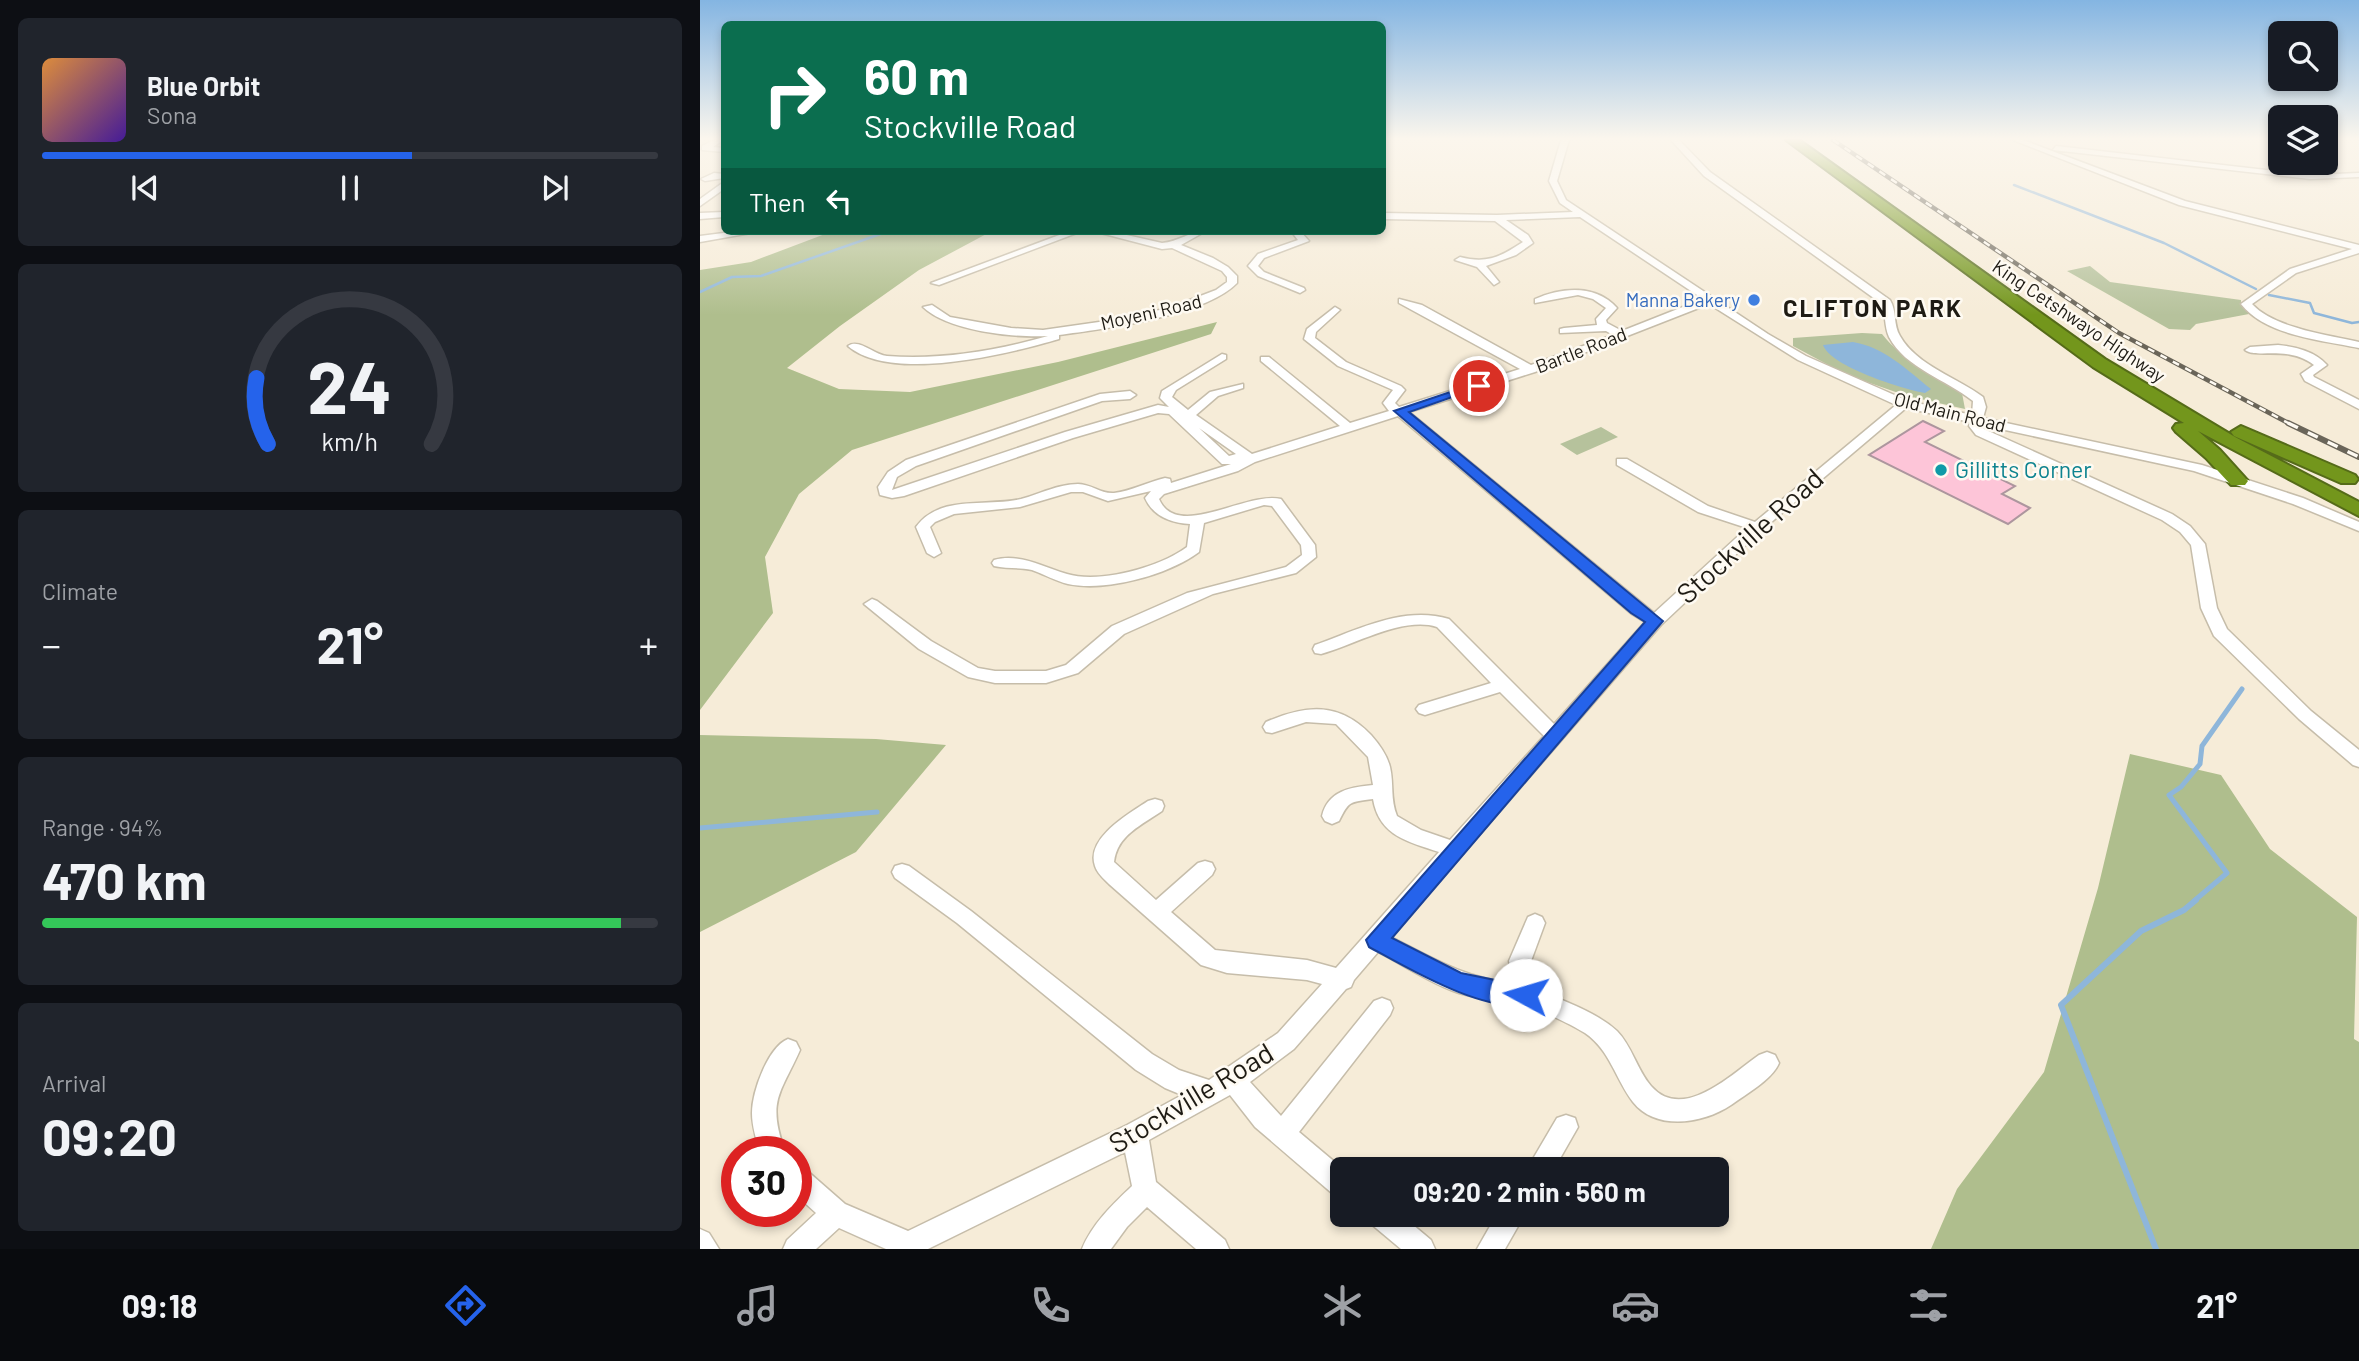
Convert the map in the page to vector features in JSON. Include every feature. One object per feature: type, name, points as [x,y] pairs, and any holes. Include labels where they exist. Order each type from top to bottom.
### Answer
[{"type":"highway","name":"King Cetshwayo Highway","points":[[1872,198],[2099,363],[2199,424],[2236,453],[2279,477],[2359,510]]},
{"type":"highway","name":"King Cetshwayo Highway","points":[[1888,198],[2088,341],[2234,429],[2355,485]]},
{"type":"highway","points":[[2099,363],[2193,435],[2238,481]]},
{"type":"highway","points":[[2197,468],[2215,465],[2218,460]]},
{"type":"street","name":"Old Main Road","points":[[1562,198],[1581,214],[1786,349],[1904,404],[2197,468],[2298,501],[2359,527]]},
{"type":"street","points":[[1740,198],[1886,302],[1892,331],[1903,348],[1979,400],[1976,428],[1984,435],[2167,517],[2185,529],[2201,551],[2208,608],[2220,632],[2305,715],[2359,760]]},
{"type":"street","points":[[2170,198],[2359,249]]},
{"type":"street","points":[[1386,216],[1497,218],[1581,214]]},
{"type":"street","points":[[700,216],[721,215]]},
{"type":"street","points":[[1460,260],[1480,265],[1513,253],[1528,243],[1525,237],[1497,218]]},
{"type":"street","points":[[700,239],[729,235]]},
{"type":"street","points":[[936,283],[1067,235]]},
{"type":"street","name":"Moyeni Road","points":[[928,307],[947,320],[962,323],[1031,332],[1074,329],[1116,322],[1205,300],[1219,295],[1232,283],[1232,276],[1226,269],[1172,245],[1162,246],[1114,235]]},
{"type":"street","points":[[1172,245],[1193,235]]},
{"type":"street","points":[[1299,235],[1304,240],[1261,256],[1253,266],[1261,274],[1300,290]]},
{"type":"street","points":[[2359,249],[2293,271],[2246,304],[2252,313],[2273,321],[2359,345]]},
{"type":"street","points":[[1480,265],[1494,282]]},
{"type":"street","points":[[1539,301],[1574,292],[1602,300],[1612,308],[1601,319],[1605,328]]},
{"type":"street","name":"Bartle Road","points":[[1248,457],[1531,370],[1710,300]]},
{"type":"street","points":[[1403,301],[1531,370]]},
{"type":"street","points":[[1335,310],[1311,331],[1308,337],[1342,364],[1399,390],[1389,403],[1398,412],[1637,610],[1655,621]]},
{"type":"street","points":[[1564,331],[1605,328],[1622,335]]},
{"type":"street","name":"Moyeni Road","points":[[853,346],[882,359],[974,357],[1039,343],[1074,329]]},
{"type":"street","points":[[2250,350],[2281,348],[2316,360],[2321,365],[2309,371],[2309,379],[2359,405]]},
{"type":"street","points":[[1222,357],[1167,391],[1167,399],[1210,431],[1223,436],[1248,457]]},
{"type":"street","points":[[1265,359],[1348,427]]},
{"type":"street","points":[[1188,416],[1214,394],[1239,386]]},
{"type":"street","points":[[1130,395],[1100,398],[911,463],[889,478],[884,485],[885,492],[904,492],[1069,435],[1158,409],[1173,411],[1227,461]]},
{"type":"street","name":"Stockville Road","points":[[903,1247],[1136,1134],[1233,1080],[1286,1041],[1343,980],[1655,621],[1757,527],[1904,404]]},
{"type":"street","points":[[933,553],[923,527],[928,520],[948,512],[1021,503],[1077,488],[1089,489],[1103,497],[1115,497],[1227,461],[1248,457]]},
{"type":"street","points":[[872,604],[925,645],[974,673],[995,677],[1052,676],[1072,669],[1118,630],[1208,590],[1291,570],[1304,563],[1310,553],[1308,545],[1273,501],[1197,521],[1176,519],[1165,514],[1153,502],[1153,496],[1163,489],[1233,468],[1248,457]]},
{"type":"street","points":[[1622,462],[1703,509],[1757,527]]},
{"type":"street","points":[[999,563],[1034,566],[1072,580],[1126,575],[1160,566],[1188,554],[1194,549],[1197,521]]},
{"type":"street","points":[[1321,649],[1391,625],[1434,618],[1443,623],[1555,736]]},
{"type":"street","points":[[1425,709],[1503,685]]},
{"type":"street","points":[[1272,727],[1304,716],[1342,719],[1379,760],[1382,773],[1380,791],[1387,815],[1396,827],[1456,850]]},
{"type":"street","points":[[1332,816],[1332,807],[1338,801],[1353,795],[1380,791]]},
{"type":"street","points":[[1155,806],[1110,836],[1104,857],[1107,869],[1195,948],[1218,961],[1307,970],[1343,980]]},
{"type":"street","points":[[1156,914],[1205,869]]},
{"type":"street","points":[[902,872],[964,917],[1144,1062],[1173,1080],[1211,1093]]},
{"type":"street","points":[[1526,995],[1520,961],[1535,923]]},
{"type":"street","points":[[1376,940],[1456,982],[1488,991],[1526,995],[1583,1020],[1603,1033],[1617,1050],[1648,1101],[1661,1106],[1702,1108],[1767,1063]]},
{"type":"street","points":[[1282,1134],[1382,1008]]},
{"type":"street","points":[[768,1136],[764,1099],[772,1074],[788,1050]]},
{"type":"street","points":[[1233,1080],[1282,1134],[1330,1175]]},
{"type":"street","points":[[1547,1157],[1566,1127]]},
{"type":"street","points":[[1136,1134],[1140,1172],[1146,1190],[1216,1249]]},
{"type":"street","points":[[1095,1249],[1118,1218],[1146,1190]]},
{"type":"street","points":[[812,1192],[836,1213],[903,1247]]},
{"type":"street","points":[[796,1249],[836,1213]]},
{"type":"street","points":[[1395,1227],[1422,1249]]},
{"type":"street","points":[[1490,1249],[1504,1227]]},
{"type":"street","points":[[700,1242],[706,1249]]},
{"type":"green space","points":[[822,235],[985,235],[919,270],[840,326],[787,368],[839,389],[910,392],[1058,362],[1217,322],[1211,334],[852,450],[799,494],[765,557],[773,613],[700,710],[700,270],[751,262]]},
{"type":"green space","points":[[2090,266],[2110,282],[2241,300],[2249,314],[2196,324],[2190,330],[2169,329],[2067,271]]},
{"type":"green space","points":[[1882,334],[1919,368],[1962,393],[1965,409],[1907,396],[1847,375],[1793,346],[1793,338]]},
{"type":"green space","points":[[1601,427],[1618,437],[1577,455],[1560,444]]},
{"type":"green space","points":[[700,735],[876,739],[946,745],[856,852],[700,932]]},
{"type":"green space","points":[[2130,754],[2221,775],[2270,849],[2357,917],[2354,1039],[2359,1042],[2359,1249],[1931,1249],[1957,1189],[2044,1072],[2098,888]]},
{"type":"water","points":[[1853,342],[1885,354],[1931,389],[1925,393],[1869,376],[1839,361],[1823,345]]},
{"type":"building","name":"Gillitts Corner","points":[[1923,421],[1944,431],[1925,442],[2015,486],[2002,494],[2030,508],[2008,524],[1869,455]]},
{"type":"waterway","points":[[2048,198],[2164,243],[2256,289]]},
{"type":"waterway","points":[[700,292],[732,277],[761,276],[878,235]]},
{"type":"waterway","points":[[2269,295],[2310,303],[2314,313],[2352,323],[2359,322]]},
{"type":"waterway","points":[[2194,901],[2227,873],[2169,795],[2181,787],[2200,764],[2202,746],[2242,689]]},
{"type":"waterway","points":[[700,828],[877,812]]},
{"type":"waterway","points":[[2156,1249],[2061,1005],[2141,931],[2184,910],[2196,900]]},
{"type":"railway","points":[[1919,198],[2119,333],[2290,424]]},
{"type":"railway","points":[[2290,424],[2359,457]]},
{"type":"place","name":"Manna Bakery","points":[[1754,300]]},
{"type":"place","name":"Gillitts Corner","points":[[1941,470]]},
{"type":"district","name":"CLIFTON PARK","points":[[1873,309]]},
{"type":"route","points":[[1479,386],[1400,411],[1637,610],[1655,621],[1376,940],[1456,982],[1488,991],[1526,995]]}]
